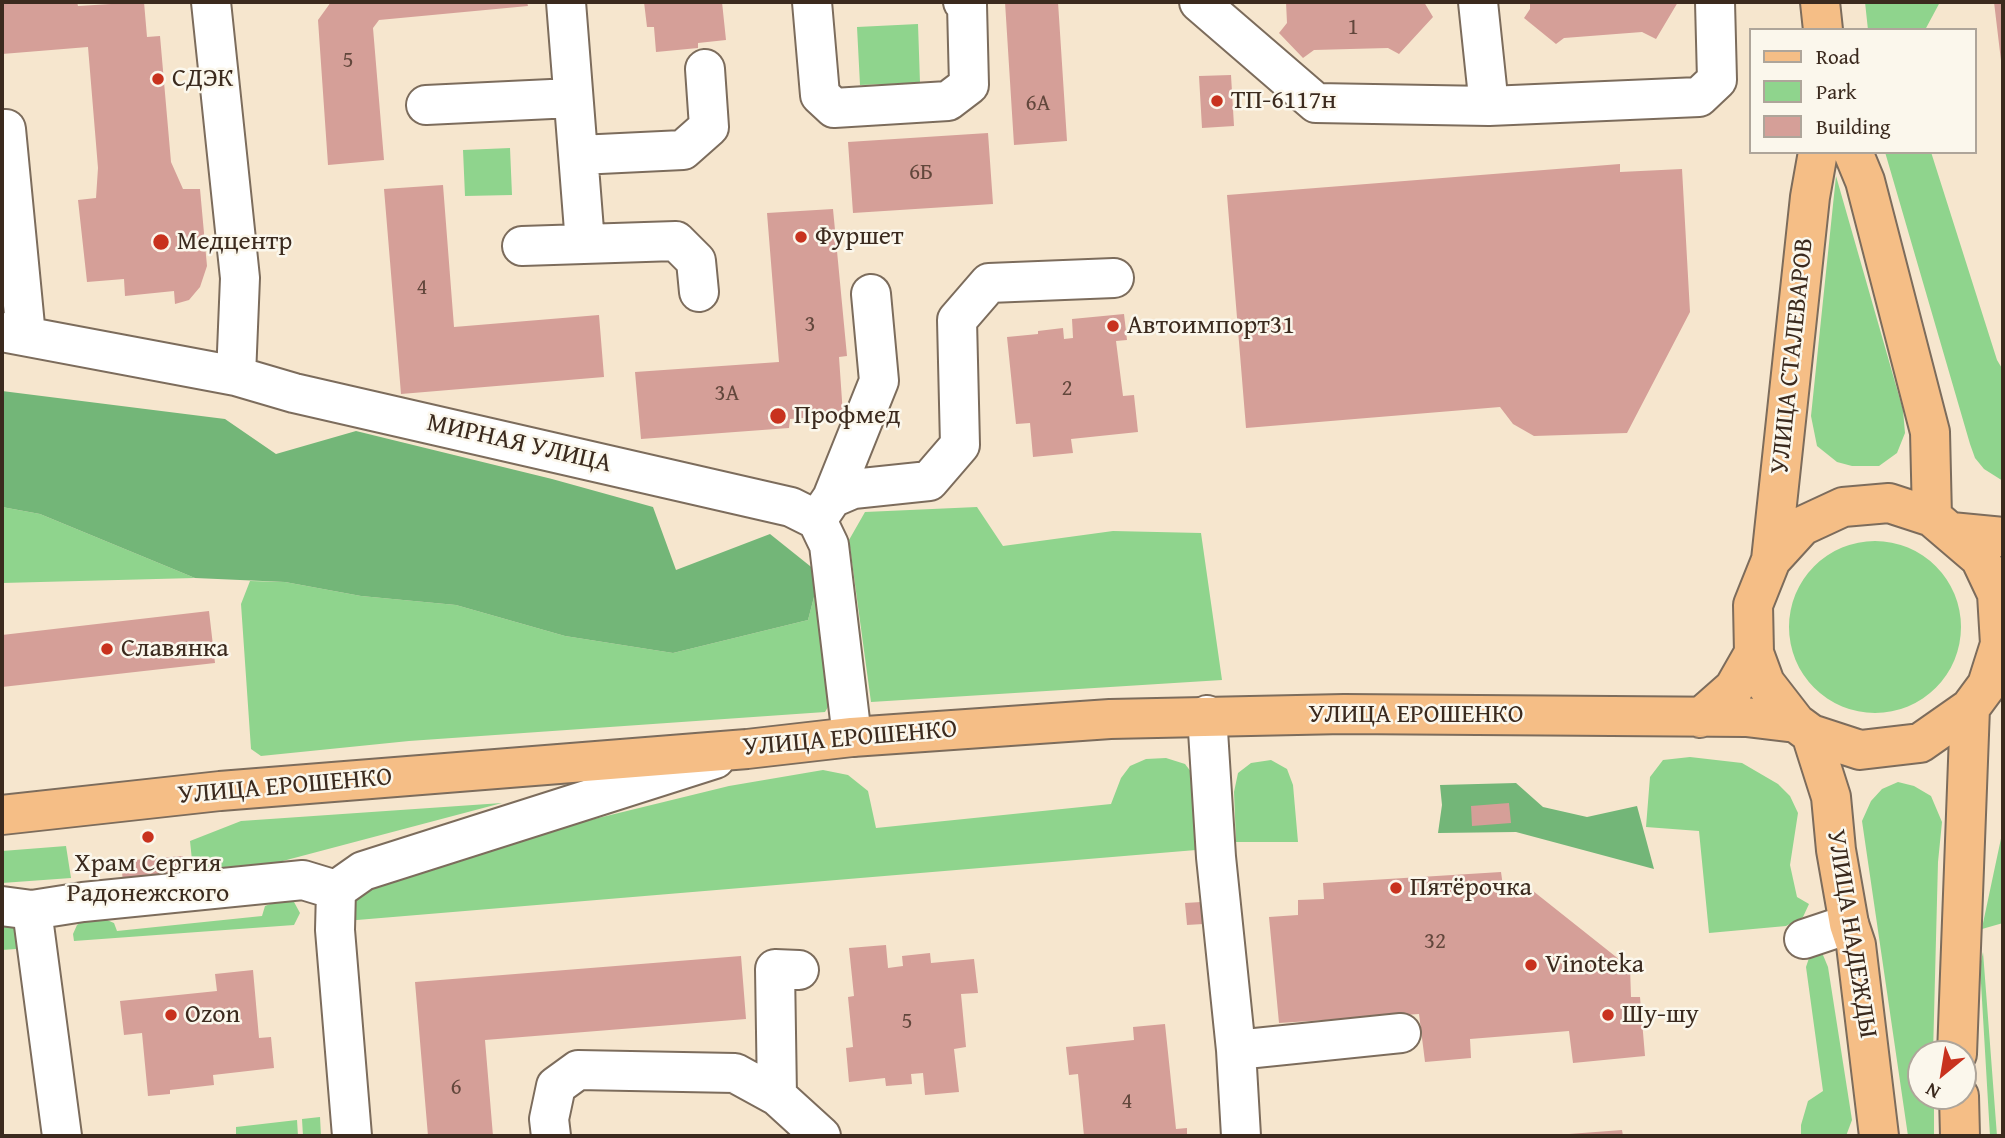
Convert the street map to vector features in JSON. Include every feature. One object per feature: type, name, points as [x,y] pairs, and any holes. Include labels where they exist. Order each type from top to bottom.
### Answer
[{"type":"main road","points":[[1820,2],[1823,28]]},
{"type":"main road","name":"УЛИЦА СТАЛЕВАРОВ","points":[[1804,728],[1765,683],[1754,653],[1753,605],[1771,560],[1810,197],[1818,154]]},
{"type":"main road","points":[[1854,154],[1865,181],[1930,432],[1942,524],[2003,537]]},
{"type":"main road","name":"УЛИЦА СТАЛЕВАРОВ","points":[[1771,560],[1802,526],[1843,507],[1889,503],[1942,524],[1980,558],[1997,594],[2000,644],[1987,693]]},
{"type":"main road","points":[[1700,718],[1734,688],[1754,653]]},
{"type":"main road","points":[[1804,728],[1860,750],[1920,743],[1987,693]]},
{"type":"main road","points":[[1958,1040],[1987,693]]},
{"type":"main road","name":"УЛИЦА ЕРОШЕНКО","points":[[2,815],[233,790],[747,749],[852,737],[1110,719],[1344,714],[1746,717],[1804,728]]},
{"type":"main road","name":"УЛИЦА НАДЕЖДЫ","points":[[1804,728],[1831,797],[1836,850],[1849,924],[1856,945],[1880,1136]]},
{"type":"main road","points":[[1959,1110],[1960,1136]]},
{"type":"street","points":[[211,2],[240,278],[236,376]]},
{"type":"street","points":[[566,2],[584,243]]},
{"type":"street","points":[[812,2],[820,95],[834,107],[948,101],[969,85],[967,5],[963,2]]},
{"type":"street","points":[[1199,2],[1316,103],[1489,106],[1699,97],[1717,80],[1715,2]]},
{"type":"street","points":[[1478,2],[1489,106]]},
{"type":"street","points":[[579,155],[683,150],[709,127],[705,69]]},
{"type":"street","points":[[426,105],[572,98]]},
{"type":"street","points":[[6,129],[14,334]]},
{"type":"street","points":[[522,246],[676,241],[696,261],[699,292]]},
{"type":"street","points":[[825,509],[853,489],[929,481],[960,444],[957,320],[989,282],[1114,278]]},
{"type":"street","points":[[852,737],[825,509],[879,381],[871,294]]},
{"type":"street","name":"МИРНАЯ УЛИЦА","points":[[14,334],[236,376],[294,393],[791,507],[825,509]]},
{"type":"street","points":[[1207,715],[1216,857],[1237,1050],[1241,1136]]},
{"type":"street","points":[[336,890],[363,870],[747,749]]},
{"type":"street","points":[[62,1136],[17,908],[303,880],[336,890]]},
{"type":"street","points":[[336,890],[335,930],[352,1136]]},
{"type":"street","points":[[1804,939],[1849,924]]},
{"type":"street","points":[[777,1096],[775,969],[799,970]]},
{"type":"street","points":[[1237,1050],[1401,1032]]},
{"type":"street","points":[[551,1136],[549,1119],[556,1086],[578,1070],[735,1073],[777,1096],[821,1136]]},
{"type":"green space","points":[[1865,2],[1940,2],[1926,28],[1868,28]]},
{"type":"green space","points":[[918,24],[920,83],[860,85],[857,27]]},
{"type":"green space","points":[[510,148],[512,195],[465,196],[463,150]]},
{"type":"green space","points":[[1886,154],[1932,154],[1997,360],[2003,370],[2003,481],[1984,469],[1975,458]]},
{"type":"green space","points":[[1836,176],[1903,410],[1905,433],[1897,453],[1879,466],[1852,466],[1837,462],[1817,446],[1811,416]]},
{"type":"green space","points":[[2,391],[225,419],[276,454],[356,431],[653,507],[676,570],[770,534],[820,574],[808,620],[673,653],[565,636],[456,605],[361,596],[285,582],[195,578],[40,514],[2,507]]},
{"type":"green space","points":[[2,507],[40,514],[195,578],[2,583]]},
{"type":"green space","points":[[977,507],[1003,546],[1113,531],[1201,533],[1222,680],[871,702],[849,540],[865,512]]},
{"type":"green space","points":[[1875,541],[1908,548],[1936,566],[1954,594],[1961,627],[1954,660],[1936,688],[1908,706],[1875,713],[1842,706],[1814,688],[1796,660],[1789,627],[1796,594],[1814,566],[1842,548]]},
{"type":"green space","points":[[820,574],[835,695],[825,712],[409,741],[261,756],[251,749],[241,604],[250,581],[285,582],[361,596],[456,605],[565,636],[673,653],[808,620]]},
{"type":"green space","points":[[1690,757],[1742,763],[1778,784],[1790,796],[1798,813],[1790,865],[1797,897],[1809,904],[1803,917],[1786,926],[1709,933],[1699,831],[1646,827],[1650,777],[1663,760]]},
{"type":"green space","points":[[1166,758],[1185,764],[1198,781],[1208,849],[345,921],[362,881],[729,786],[823,770],[848,775],[868,791],[876,828],[1111,804],[1121,778],[1130,766],[1146,759]]},
{"type":"green space","points":[[1271,760],[1287,769],[1293,785],[1298,842],[1236,842],[1234,792],[1238,773],[1251,763]]},
{"type":"green space","points":[[1898,782],[1914,786],[1931,796],[1942,822],[1938,862],[1933,1040],[1907,1040],[1907,1110],[1934,1110],[1934,1136],[1908,1136],[1862,821],[1871,801],[1882,789]]},
{"type":"green space","points":[[1516,783],[1543,807],[1587,817],[1637,806],[1654,869],[1516,832],[1438,833],[1442,805],[1440,785]]},
{"type":"green space","points":[[502,803],[279,862],[193,870],[190,841],[241,821]]},
{"type":"green space","points":[[2003,829],[2003,923],[1982,929],[1982,928]]},
{"type":"green space","points":[[66,846],[71,878],[2,883],[2,851]]},
{"type":"green space","points":[[286,898],[294,902],[300,913],[294,925],[74,941],[73,934],[77,925],[93,914],[114,923],[117,931],[262,916],[265,906]]},
{"type":"green space","points":[[2,920],[19,927],[29,948],[2,950]]},
{"type":"green space","points":[[1817,952],[1823,955],[1828,967],[1852,1120],[1846,1136],[1801,1136],[1801,1125],[1808,1101],[1823,1091],[1806,967],[1810,955]]},
{"type":"green space","points":[[1983,952],[1997,1136],[1990,1136],[1980,966]]},
{"type":"green space","points":[[320,1117],[321,1136],[303,1136],[302,1119]]},
{"type":"green space","points":[[297,1120],[298,1136],[236,1136],[236,1127]]},
{"type":"building","points":[[2,2],[77,2],[78,6],[144,2],[147,37],[160,36],[171,162],[183,189],[200,189],[207,266],[200,287],[189,300],[175,304],[174,291],[125,296],[124,279],[87,282],[78,200],[96,198],[98,168],[88,47],[2,54]]},
{"type":"building","points":[[331,2],[527,2],[528,6],[379,20],[373,28],[384,160],[328,165],[318,20]]},
{"type":"building","points":[[644,2],[722,2],[726,40],[698,43],[698,48],[656,52],[654,27],[647,27]]},
{"type":"building","points":[[1005,2],[1058,2],[1067,141],[1014,145]]},
{"type":"building","points":[[1286,2],[1424,2],[1433,17],[1399,54],[1388,48],[1314,50],[1303,58],[1279,33],[1287,23]]},
{"type":"building","points":[[1530,2],[1678,2],[1656,39],[1642,32],[1564,38],[1556,44],[1524,18],[1530,9]]},
{"type":"building","points":[[1994,2],[2003,2],[2003,69],[2002,69]]},
{"type":"building","name":"ТП-6117н","points":[[1231,75],[1234,126],[1202,128],[1199,76]]},
{"type":"building","points":[[988,133],[993,204],[853,213],[848,142]]},
{"type":"building","points":[[1620,164],[1620,172],[1682,169],[1690,312],[1627,433],[1534,436],[1513,424],[1500,407],[1246,428],[1227,195]]},
{"type":"building","points":[[443,185],[454,327],[599,315],[604,377],[401,394],[384,189]]},
{"type":"building","points":[[833,209],[847,356],[839,357],[843,415],[790,419],[789,428],[641,439],[635,372],[779,362],[767,213]]},
{"type":"building","points":[[1124,314],[1127,340],[1116,341],[1123,396],[1134,395],[1138,432],[1071,439],[1073,453],[1033,457],[1030,423],[1016,424],[1007,337],[1063,328],[1064,339],[1073,338],[1072,319]]},
{"type":"building","name":"Славянка","points":[[209,611],[215,663],[2,687],[2,635]]},
{"type":"building","points":[[1509,803],[1511,823],[1472,826],[1471,806]]},
{"type":"building","points":[[183,856],[185,878],[123,883],[121,861]]},
{"type":"building","points":[[1501,872],[1503,886],[1528,887],[1630,968],[1631,997],[1640,997],[1645,1056],[1573,1063],[1569,1031],[1470,1039],[1471,1058],[1425,1062],[1419,1014],[1279,1023],[1269,917],[1298,915],[1298,900],[1324,899],[1323,883]]},
{"type":"building","points":[[1201,902],[1203,924],[1187,925],[1185,903]]},
{"type":"building","points":[[886,945],[888,968],[903,966],[902,956],[930,953],[931,963],[974,959],[978,993],[961,994],[966,1047],[954,1049],[959,1092],[925,1095],[923,1073],[911,1074],[912,1084],[886,1086],[885,1078],[849,1082],[846,1048],[853,1047],[848,997],[854,996],[849,948]]},
{"type":"building","points":[[741,956],[746,1019],[485,1040],[493,1136],[428,1136],[415,982]]},
{"type":"building","points":[[253,970],[259,1038],[271,1037],[274,1068],[213,1075],[214,1085],[170,1090],[170,1094],[148,1096],[142,1033],[124,1035],[120,1001],[217,991],[215,974]]},
{"type":"building","points":[[1165,1024],[1176,1129],[1187,1128],[1187,1136],[1084,1136],[1078,1074],[1069,1075],[1066,1047],[1134,1040],[1133,1027]]},
{"type":"building","points":[[1622,1130],[1623,1136],[1569,1136],[1569,1134]]},
{"type":"place","name":"СДЭК","points":[[158,79]]},
{"type":"place","name":"ТП-6117н","points":[[1217,101]]},
{"type":"place","name":"Фуршет","points":[[801,237]]},
{"type":"place","name":"Медцентр","points":[[161,242]]},
{"type":"place","name":"Автоимпорт31","points":[[1113,326]]},
{"type":"place","name":"Профмед","points":[[778,416]]},
{"type":"place","name":"Славянка","points":[[107,649]]},
{"type":"place","name":"Храм Сергия Радонежского","points":[[148,837]]},
{"type":"place","name":"Пятёрочка","points":[[1396,888]]},
{"type":"place","name":"Vinoteka","points":[[1531,965]]},
{"type":"place","name":"Ozon","points":[[171,1015]]},
{"type":"place","name":"Шу-шу","points":[[1608,1015]]}]
